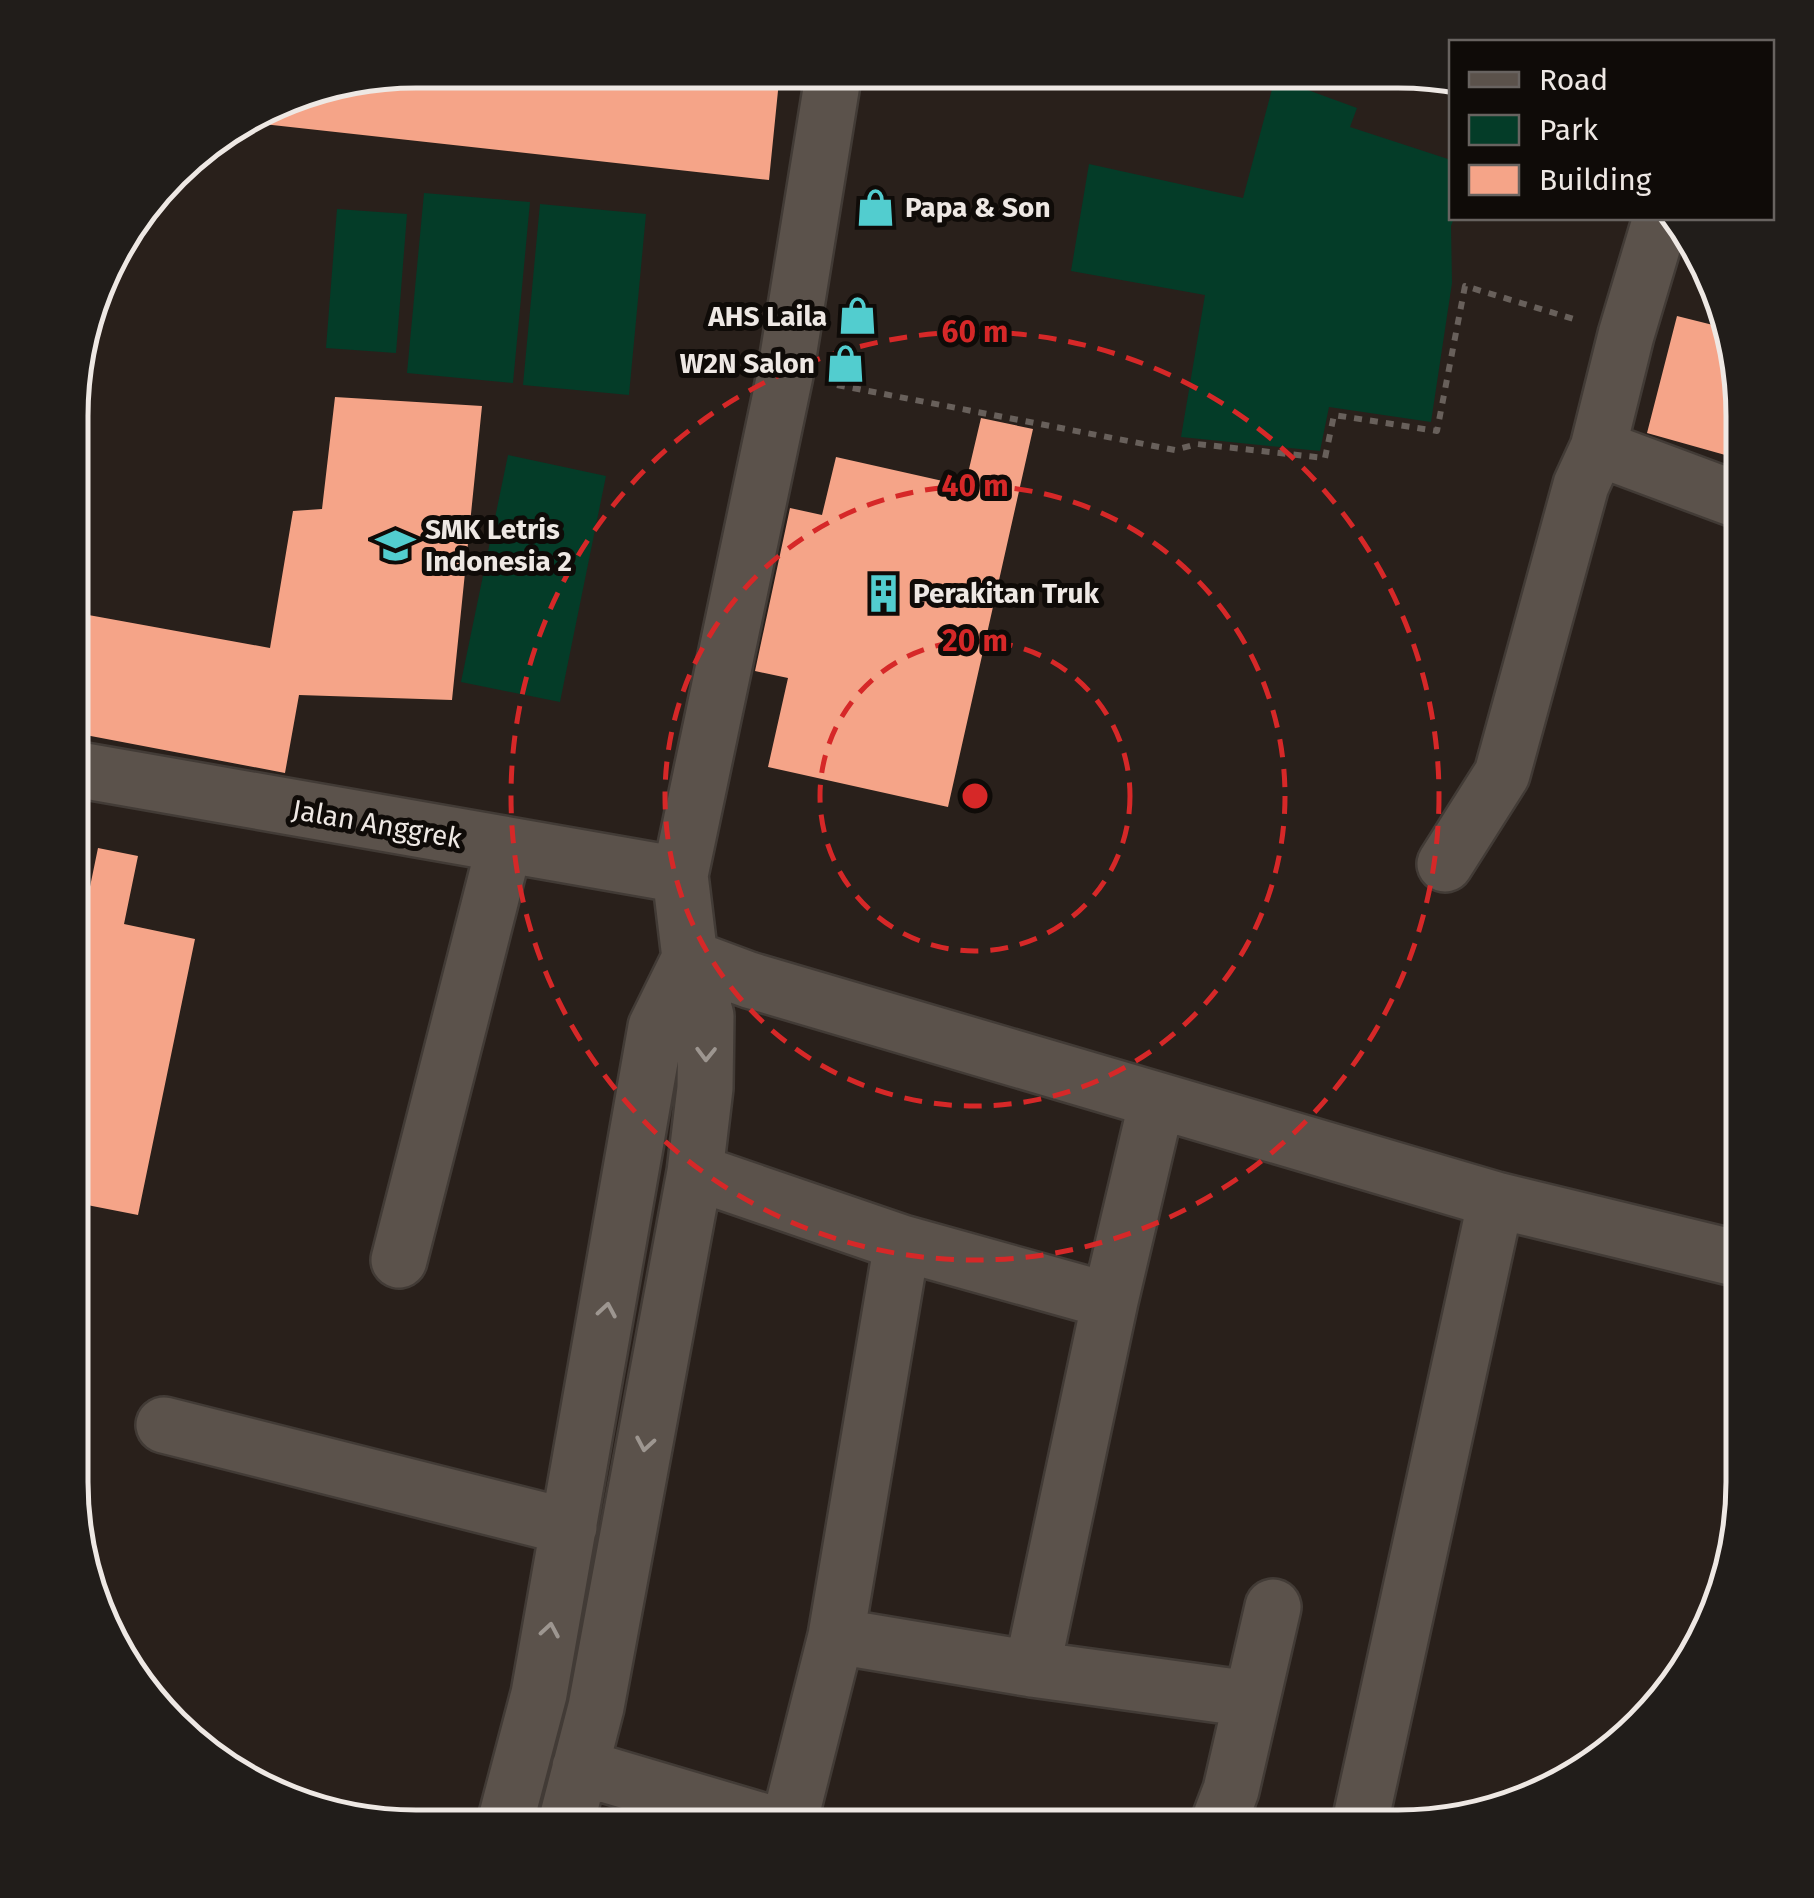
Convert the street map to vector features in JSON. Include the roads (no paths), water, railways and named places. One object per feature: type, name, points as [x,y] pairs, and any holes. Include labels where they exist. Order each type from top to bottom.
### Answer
[{"type":"street","points":[[569,1810],[596,1707],[695,1172],[705,1088],[706,1016],[690,958],[680,875],[785,376],[831,88]]},
{"type":"street","points":[[1445,864],[1502,774],[1660,220]]},
{"type":"street","points":[[1598,448],[1726,496]]},
{"type":"street","name":"Jalan Anggrek","points":[[88,772],[680,875]]},
{"type":"street","points":[[399,1260],[504,847]]},
{"type":"street","points":[[690,958],[749,980],[1496,1200],[1726,1256]]},
{"type":"street","points":[[508,1810],[539,1694],[656,1027],[690,958]]},
{"type":"street","points":[[1032,1669],[1157,1101]]},
{"type":"street","points":[[695,1172],[902,1243],[1110,1301]]},
{"type":"street","points":[[1362,1810],[1496,1200]]},
{"type":"street","points":[[790,1810],[836,1636],[902,1243]]},
{"type":"street","points":[[164,1425],[568,1526]]},
{"type":"street","points":[[1223,1810],[1231,1790],[1273,1607]]},
{"type":"street","points":[[836,1636],[1032,1669],[1250,1698]]},
{"type":"street","points":[[539,1694],[596,1707]]},
{"type":"street","points":[[580,1767],[727,1810]]},
{"type":"place","name":"Papa & Son","points":[[875,207]]},
{"type":"place","name":"AHS Laila","points":[[857,316]]},
{"type":"place","name":"W2N Salon","points":[[845,363]]},
{"type":"place","name":"SMK Letris Indonesia 2","points":[[395,545]]},
{"type":"place","name":"Perakitan Truk","points":[[883,593]]}]
